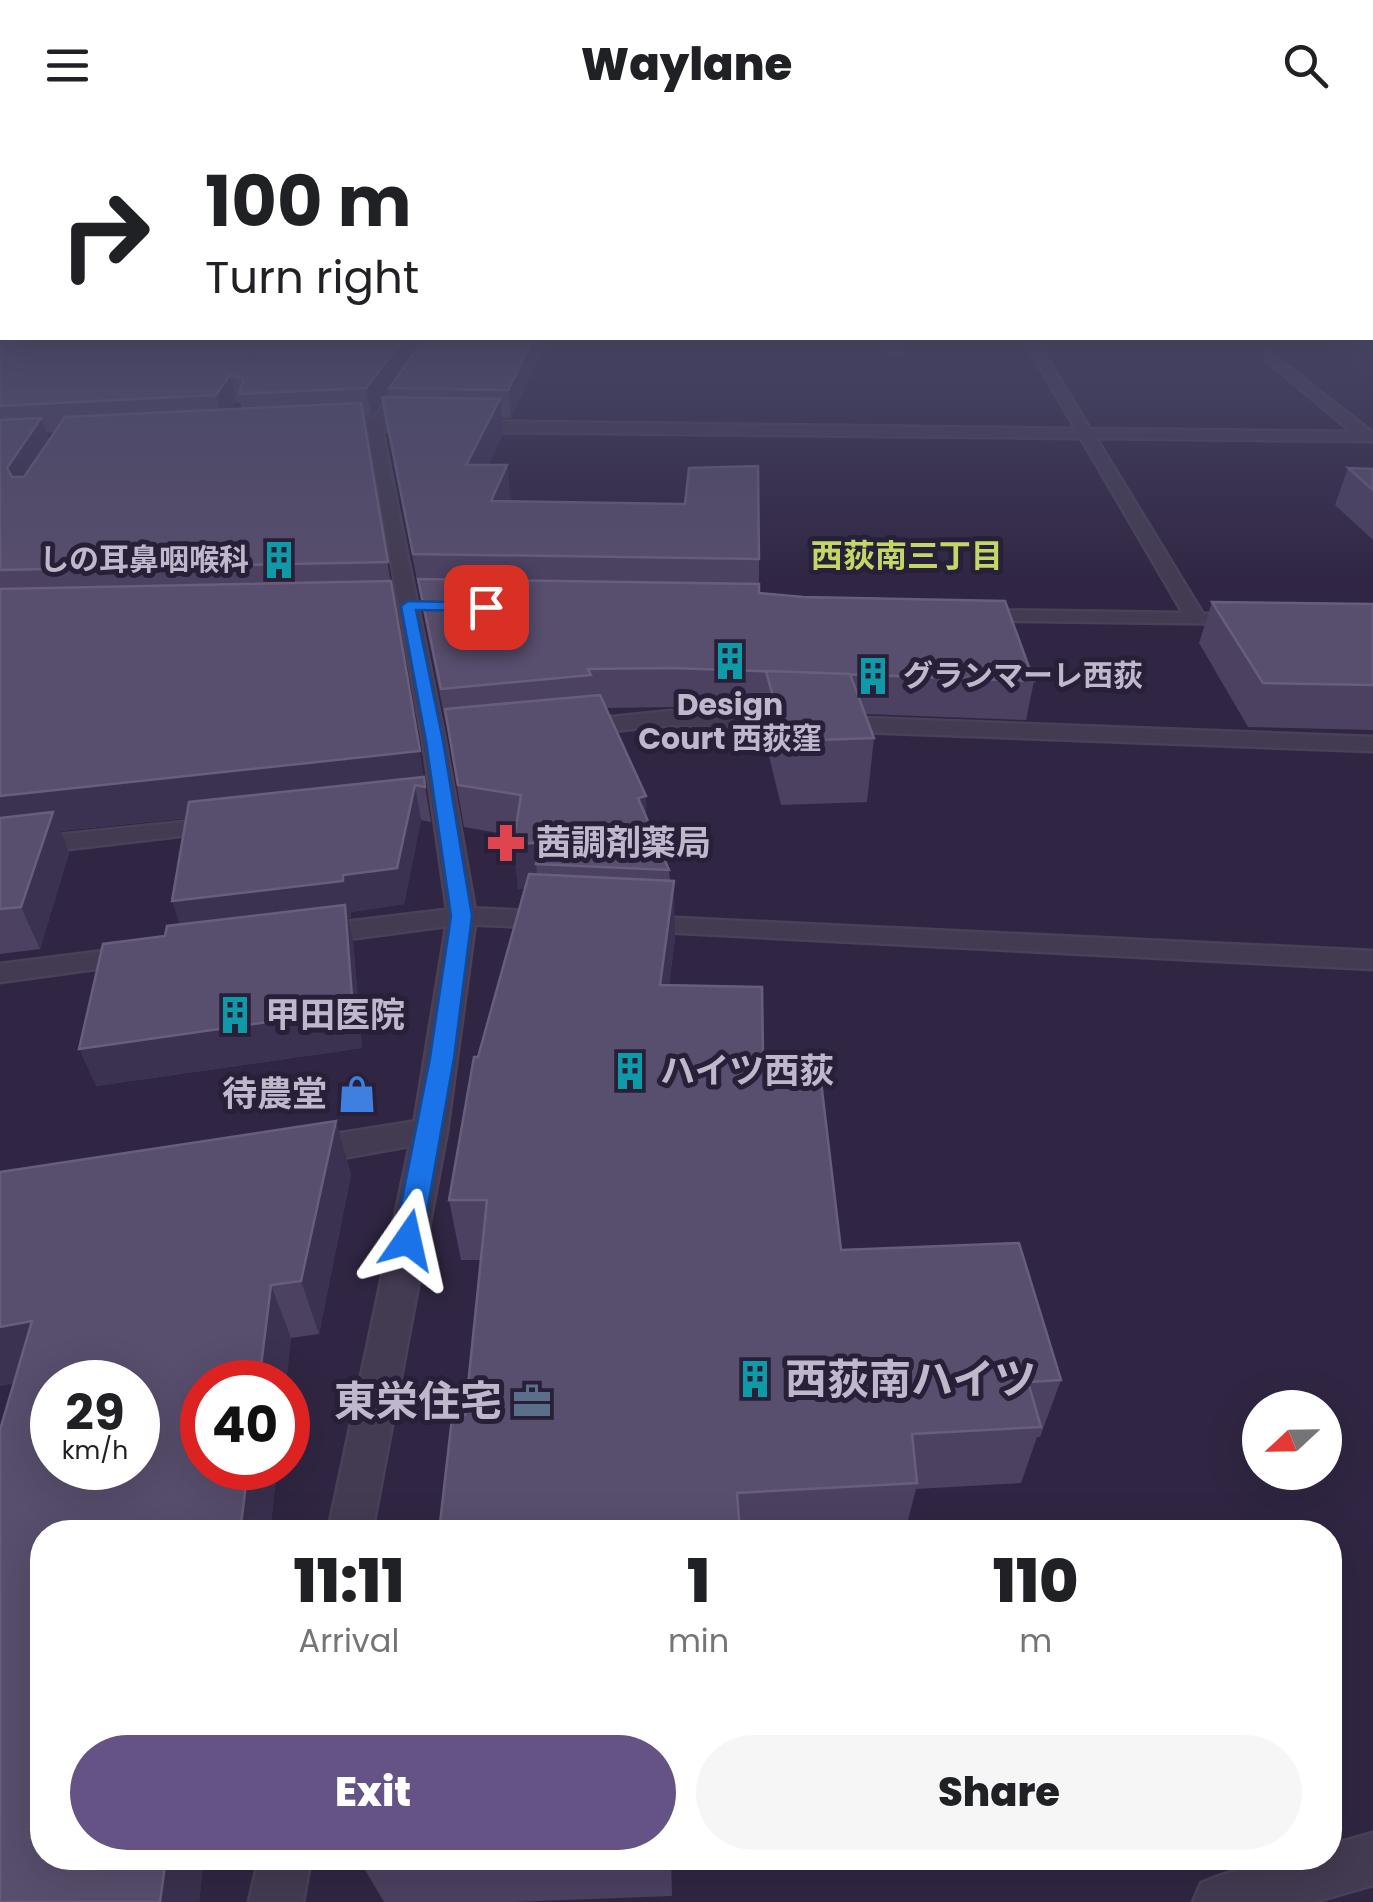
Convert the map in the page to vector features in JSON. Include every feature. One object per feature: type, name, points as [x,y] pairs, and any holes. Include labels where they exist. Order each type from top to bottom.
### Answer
[{"type":"street","points":[[352,1520],[430,1131],[462,916],[433,802],[444,740],[408,606],[376,435],[382,417]]},
{"type":"street","points":[[1079,417],[1197,620]]},
{"type":"street","points":[[1344,417],[1369,437]]},
{"type":"street","points":[[304,427],[377,424],[1369,437]]},
{"type":"street","points":[[960,616],[1275,620]]},
{"type":"street","points":[[553,730],[671,718],[1373,744]]},
{"type":"street","points":[[0,849],[250,822]]},
{"type":"street","points":[[288,937],[462,916],[1373,960]]},
{"type":"street","points":[[0,973],[173,952]]},
{"type":"street","points":[[274,1158],[430,1131]]},
{"type":"street","points":[[1342,1868],[1373,1859]]},
{"type":"street","points":[[276,1902],[283,1870]]},
{"type":"street","points":[[1220,1902],[1334,1870]]},
{"type":"building","points":[[65,417],[363,417],[388,562],[0,570],[0,420],[41,418],[7,468],[12,477],[24,477]]},
{"type":"building","points":[[386,417],[491,417],[466,465],[507,465],[491,501],[685,504],[689,468],[758,466],[759,559],[413,554]]},
{"type":"building","points":[[1348,468],[1373,469],[1373,490]]},
{"type":"building","points":[[418,579],[759,584],[759,593],[803,597],[1005,601],[1034,681],[671,668],[588,669],[591,675],[441,689]]},
{"type":"building","points":[[391,581],[420,751],[0,796],[0,589]]},
{"type":"building","points":[[1212,602],[1373,604],[1373,685],[1263,683]]},
{"type":"building","points":[[766,671],[850,674],[874,738],[785,741]]},
{"type":"building","points":[[600,695],[646,796],[638,798],[669,870],[536,864],[542,842],[513,845],[521,795],[458,785],[445,709]]},
{"type":"building","points":[[424,777],[425,787],[415,785],[397,868],[343,875],[343,881],[172,901],[189,802]]},
{"type":"building","points":[[53,812],[21,907],[0,909],[0,818]]},
{"type":"building","points":[[529,874],[674,881],[660,985],[762,987],[763,1056],[818,1056],[841,1250],[1019,1243],[1061,1380],[1028,1382],[1041,1427],[912,1434],[917,1483],[737,1493],[739,1520],[440,1520],[452,1418],[465,1415],[487,1200],[449,1200],[474,1057],[478,1057]]},
{"type":"building","points":[[345,905],[353,1010],[79,1049],[103,944],[165,936],[167,926]]},
{"type":"building","points":[[336,1121],[301,1281],[271,1285],[262,1360],[180,1360],[180,1490],[245,1490],[242,1520],[30,1520],[30,1870],[164,1870],[160,1902],[0,1902],[0,1430],[32,1321],[0,1327],[0,1172]]},
{"type":"place","name":"しの耳鼻咽喉科","points":[[279,560]]},
{"type":"place","name":"Design Court 西荻窪","points":[[730,661]]},
{"type":"place","name":"グランマーレ西荻","points":[[873,676]]},
{"type":"place","name":"茜調剤薬局","points":[[506,843]]},
{"type":"place","name":"甲田医院","points":[[235,1015]]},
{"type":"place","name":"ハイツ西荻","points":[[630,1071]]},
{"type":"place","name":"待農堂","points":[[357,1094]]},
{"type":"place","name":"西荻南ハイツ","points":[[755,1379]]},
{"type":"place","name":"東栄住宅","points":[[532,1401]]},
{"type":"district","name":"西荻南三丁目","points":[[907,556]]},
{"type":"route","points":[[408,1240],[430,1131],[462,916],[408,606],[486,607]]}]
